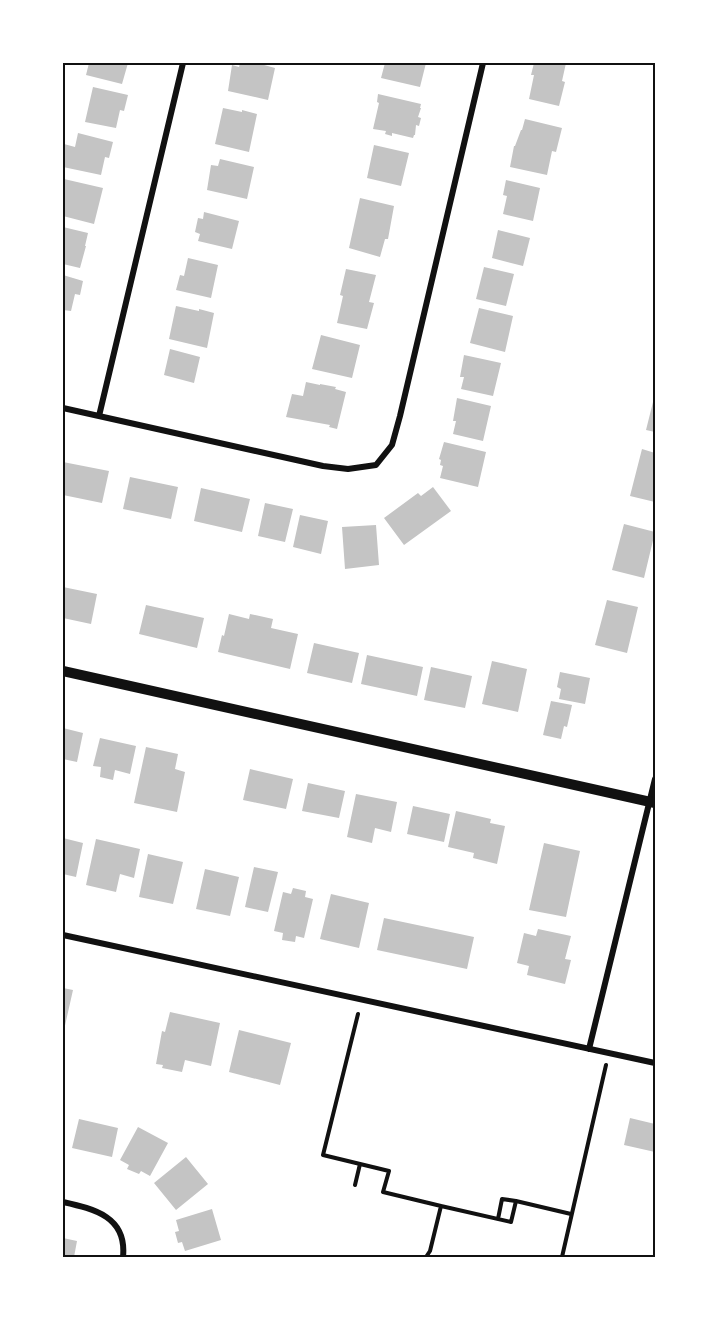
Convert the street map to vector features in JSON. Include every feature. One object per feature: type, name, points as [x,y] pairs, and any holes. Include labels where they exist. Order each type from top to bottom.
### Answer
[{"type":"street","points":[[99,416],[183,63]]},
{"type":"street","points":[[63,408],[323,466],[348,469],[376,465],[392,445],[400,416],[483,63]]},
{"type":"street","points":[[63,671],[652,802]]},
{"type":"street","points":[[589,1049],[652,802],[655,779]]},
{"type":"street","points":[[63,934],[655,1063]]},
{"type":"street","points":[[63,1202],[96,1210],[110,1219],[120,1232],[123,1257]]},
{"type":"path","points":[[362,999],[323,1155],[389,1171],[383,1192],[441,1206],[511,1222],[516,1201]]},
{"type":"path","points":[[562,1257],[609,1053]]},
{"type":"path","points":[[355,1185],[360,1164]]},
{"type":"path","points":[[498,1219],[502,1199],[572,1214]]},
{"type":"path","points":[[426,1257],[430,1251],[441,1206]]},
{"type":"building","points":[[89,63],[128,63],[122,84],[86,75]]},
{"type":"building","points":[[240,63],[257,63],[275,68],[268,100],[228,91],[232,65],[239,67]]},
{"type":"building","points":[[385,63],[426,63],[420,87],[381,78]]},
{"type":"building","points":[[534,63],[566,63],[562,81],[565,82],[559,106],[529,99]]},
{"type":"building","points":[[93,87],[128,95],[124,111],[120,110],[116,128],[85,122]]},
{"type":"building","points":[[378,94],[421,104],[418,117],[421,118],[419,126],[416,125],[413,138],[392,133],[392,136],[385,134],[386,131],[373,129],[379,103],[377,102]]},
{"type":"building","points":[[223,108],[257,114],[249,152],[215,144]]},
{"type":"building","points":[[525,119],[562,128],[556,152],[552,151],[547,175],[510,167],[514,146]]},
{"type":"building","points":[[78,133],[113,142],[109,158],[105,157],[101,175],[63,167],[64,144],[75,147]]},
{"type":"building","points":[[374,145],[409,153],[401,186],[367,178]]},
{"type":"building","points":[[220,159],[254,167],[247,199],[207,190],[211,165],[218,166]]},
{"type":"building","points":[[64,179],[103,188],[94,224],[63,216]]},
{"type":"building","points":[[506,180],[540,188],[533,221],[503,214],[507,196],[503,195]]},
{"type":"building","points":[[360,198],[394,206],[388,239],[385,239],[380,257],[349,248]]},
{"type":"building","points":[[204,212],[239,221],[232,249],[198,241],[200,234],[195,232],[198,218],[203,219]]},
{"type":"building","points":[[63,227],[88,233],[80,268],[63,264]]},
{"type":"building","points":[[498,230],[530,238],[523,266],[492,258]]},
{"type":"building","points":[[188,258],[218,265],[211,298],[176,290],[180,275],[184,276]]},
{"type":"building","points":[[484,267],[514,274],[506,306],[476,299]]},
{"type":"building","points":[[346,269],[376,275],[369,302],[374,303],[367,329],[337,323]]},
{"type":"building","points":[[63,275],[83,281],[80,295],[75,294],[71,311],[63,310]]},
{"type":"building","points":[[176,306],[214,313],[207,348],[169,339]]},
{"type":"building","points":[[479,308],[513,316],[505,352],[470,343]]},
{"type":"building","points":[[321,335],[360,345],[352,378],[312,369]]},
{"type":"building","points":[[170,349],[200,357],[194,383],[164,375]]},
{"type":"building","points":[[464,355],[501,363],[493,396],[461,389],[464,377],[460,377]]},
{"type":"building","points":[[306,382],[336,387],[335,389],[346,392],[337,429],[329,427],[330,425],[286,417],[292,394],[303,396]]},
{"type":"building","points":[[457,398],[491,406],[483,441],[453,434]]},
{"type":"building","points":[[655,398],[655,432],[646,430]]},
{"type":"building","points":[[444,442],[486,452],[478,487],[440,478],[443,466],[440,465],[441,460],[439,459]]},
{"type":"building","points":[[642,449],[655,453],[655,502],[630,496]]},
{"type":"building","points":[[63,462],[109,471],[102,503],[63,495]]},
{"type":"building","points":[[130,477],[178,487],[171,519],[123,509]]},
{"type":"building","points":[[433,487],[451,511],[404,545],[384,518],[418,493],[421,496]]},
{"type":"building","points":[[201,488],[250,499],[242,532],[194,521]]},
{"type":"building","points":[[265,503],[293,509],[285,542],[258,536]]},
{"type":"building","points":[[300,515],[328,521],[321,554],[293,547]]},
{"type":"building","points":[[624,524],[655,532],[644,578],[612,570]]},
{"type":"building","points":[[376,525],[379,565],[345,569],[342,527]]},
{"type":"building","points":[[63,587],[97,594],[91,624],[63,618]]},
{"type":"building","points":[[607,600],[638,607],[627,653],[595,645]]},
{"type":"building","points":[[146,605],[204,618],[197,648],[139,634]]},
{"type":"building","points":[[229,614],[249,619],[250,614],[273,619],[271,628],[298,634],[290,669],[218,652]]},
{"type":"building","points":[[314,643],[359,653],[352,683],[307,673]]},
{"type":"building","points":[[367,655],[423,667],[417,696],[361,684]]},
{"type":"building","points":[[492,661],[527,669],[518,712],[482,704]]},
{"type":"building","points":[[431,667],[472,676],[465,708],[424,700]]},
{"type":"building","points":[[560,672],[590,678],[585,704],[559,699],[561,689],[557,687]]},
{"type":"building","points":[[551,701],[572,705],[567,727],[564,726],[561,739],[543,735]]},
{"type":"building","points":[[63,728],[83,733],[77,762],[63,759]]},
{"type":"building","points":[[100,738],[136,746],[130,774],[115,770],[113,780],[100,777],[101,767],[93,766]]},
{"type":"building","points":[[146,747],[178,754],[175,769],[185,772],[177,812],[134,803]]},
{"type":"building","points":[[250,769],[293,779],[286,809],[243,800]]},
{"type":"building","points":[[308,783],[345,791],[339,818],[302,811]]},
{"type":"building","points":[[356,794],[397,802],[391,832],[375,828],[372,843],[347,837]]},
{"type":"building","points":[[413,806],[450,814],[444,842],[407,834]]},
{"type":"building","points":[[456,811],[491,819],[490,823],[505,826],[497,864],[473,858],[474,853],[448,847]]},
{"type":"building","points":[[63,838],[83,843],[76,877],[63,874]]},
{"type":"building","points":[[96,839],[140,849],[134,878],[120,874],[116,892],[86,885]]},
{"type":"building","points":[[544,843],[580,851],[566,917],[529,910]]},
{"type":"building","points":[[148,854],[183,862],[173,904],[139,897]]},
{"type":"building","points":[[254,867],[278,872],[268,912],[245,907]]},
{"type":"building","points":[[205,869],[239,877],[230,916],[196,909]]},
{"type":"building","points":[[293,888],[306,891],[305,897],[313,899],[304,938],[296,936],[295,942],[282,940],[283,933],[274,931],[283,892],[291,894]]},
{"type":"building","points":[[331,894],[369,903],[359,948],[320,939]]},
{"type":"building","points":[[384,918],[474,937],[467,969],[377,950]]},
{"type":"building","points":[[538,929],[571,936],[565,959],[571,960],[565,984],[527,975],[529,966],[517,963],[524,933],[536,936]]},
{"type":"building","points":[[63,988],[73,990],[64,1030],[63,1030]]},
{"type":"building","points":[[170,1012],[220,1023],[211,1066],[185,1060],[182,1072],[162,1068],[163,1065],[156,1064],[162,1031],[165,1032]]},
{"type":"building","points":[[239,1030],[291,1043],[280,1085],[229,1072]]},
{"type":"building","points":[[630,1118],[655,1124],[655,1152],[624,1145]]},
{"type":"building","points":[[79,1119],[118,1128],[112,1157],[72,1148]]},
{"type":"building","points":[[138,1127],[168,1143],[150,1176],[141,1171],[139,1174],[127,1169],[129,1165],[120,1160]]},
{"type":"building","points":[[186,1157],[208,1184],[176,1210],[154,1183]]},
{"type":"building","points":[[212,1209],[221,1240],[185,1251],[182,1242],[178,1243],[175,1232],[179,1231],[176,1220]]},
{"type":"building","points":[[63,1238],[77,1241],[74,1257],[63,1257]]}]
